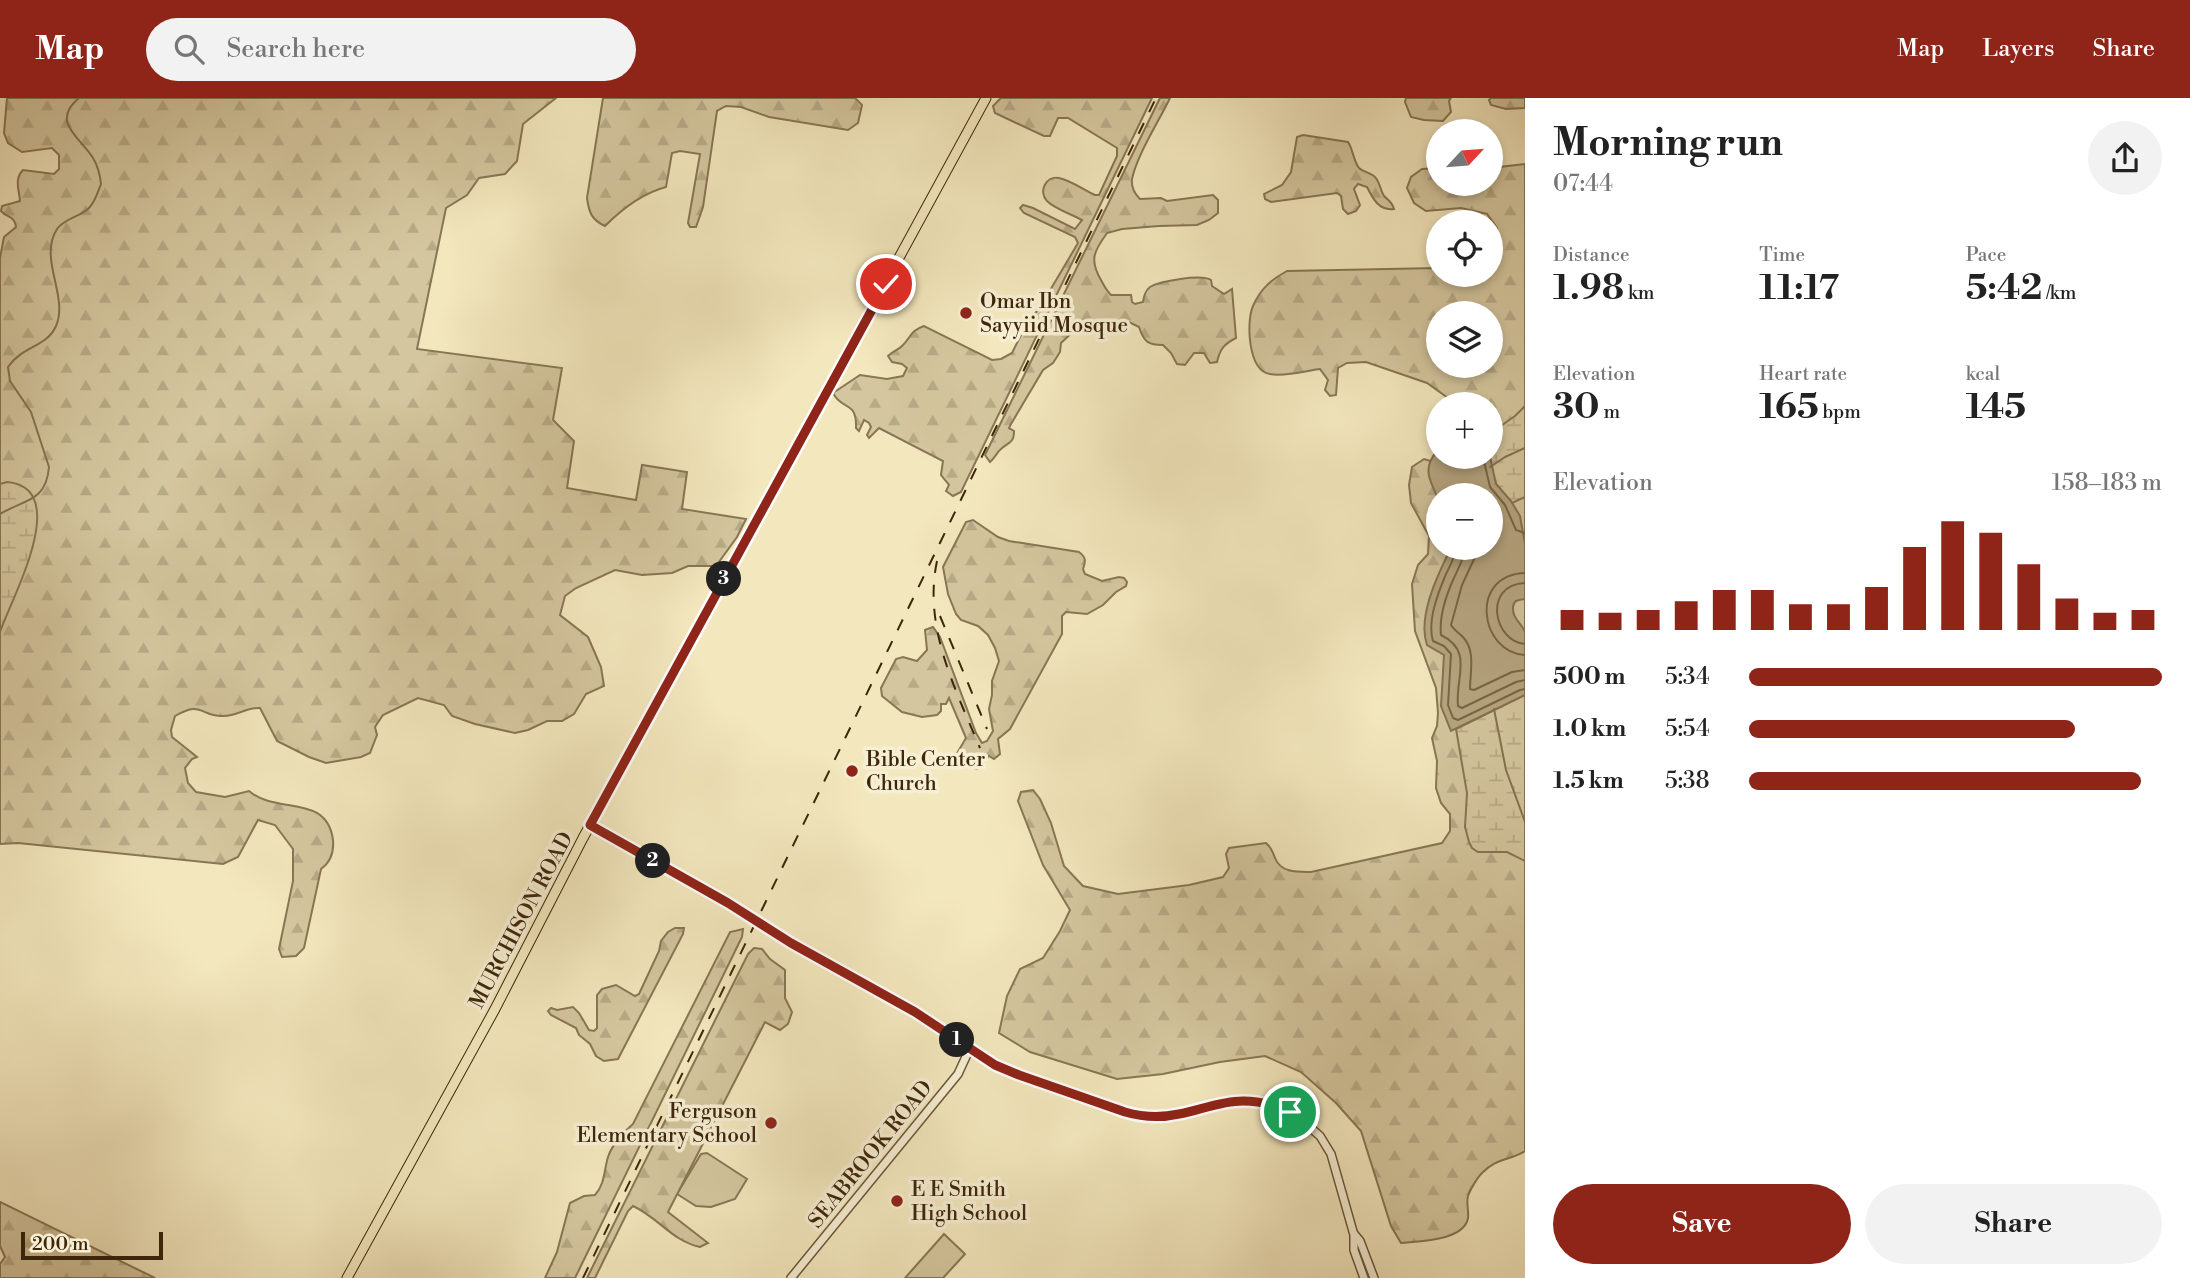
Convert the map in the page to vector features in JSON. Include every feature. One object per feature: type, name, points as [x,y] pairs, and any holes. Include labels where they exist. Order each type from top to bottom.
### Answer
[{"type":"main road","name":"MURCHISON ROAD","points":[[347,1278],[986,98]]},
{"type":"street","points":[[590,825],[915,1012],[1007,1070],[1131,1114],[1170,1116],[1224,1102],[1243,1101],[1272,1105],[1290,1112],[1306,1122],[1328,1149],[1354,1235],[1354,1250],[1364,1278]]},
{"type":"street","name":"SEABROOK ROAD","points":[[791,1278],[953,1080],[962,1068],[970,1048]]},
{"type":"street","points":[[1354,1235],[1360,1241],[1374,1278]]},
{"type":"green space","points":[[7,98],[556,98],[523,124],[517,161],[505,174],[479,178],[467,195],[446,208],[417,349],[562,368],[553,420],[574,441],[567,488],[636,500],[642,465],[687,472],[682,509],[746,519],[716,566],[688,566],[672,573],[642,575],[615,570],[565,596],[560,615],[588,637],[601,667],[604,686],[586,694],[574,714],[562,721],[547,721],[515,733],[452,716],[444,705],[418,698],[383,715],[375,727],[377,735],[370,753],[326,763],[277,741],[260,708],[222,716],[191,709],[175,716],[172,737],[197,757],[185,768],[188,783],[196,792],[225,797],[249,791],[273,802],[311,810],[329,825],[333,840],[332,853],[321,869],[304,948],[296,956],[282,957],[279,949],[293,881],[293,849],[275,825],[258,820],[238,857],[223,864],[18,843],[0,844],[0,258],[4,237],[16,227],[12,219],[1,211],[2,206],[20,201],[18,181],[23,170],[54,174],[59,169],[59,155],[52,148],[22,152],[8,143],[4,133]]},
{"type":"green space","points":[[603,98],[855,98],[862,105],[858,123],[848,130],[769,117],[741,107],[726,106],[717,111],[703,207],[696,227],[690,227],[688,223],[700,154],[680,151],[672,153],[666,187],[633,202],[605,226],[592,215],[587,198]]},
{"type":"green space","points":[[1001,98],[1152,98],[961,492],[953,496],[946,491],[949,485],[941,475],[943,461],[879,428],[869,438],[869,423],[864,420],[859,431],[852,409],[833,393],[860,375],[887,379],[903,376],[907,368],[892,362],[888,356],[924,326],[992,360],[1012,353],[1028,321],[1039,309],[1078,243],[1075,237],[1024,213],[1020,208],[1023,205],[1033,208],[1075,229],[1082,220],[1047,201],[1043,193],[1045,185],[1050,179],[1059,178],[1099,195],[1117,156],[1117,148],[1068,118],[1058,118],[1050,136],[1044,136],[995,113],[993,106]]},
{"type":"green space","points":[[1160,98],[1170,98],[1135,170],[1132,182],[1135,192],[1140,199],[1161,198],[1167,201],[1213,195],[1218,200],[1218,213],[1197,225],[1122,229],[1107,233],[1096,251],[1095,267],[1111,295],[1131,295],[1135,304],[1143,302],[1150,287],[1181,279],[1206,278],[1224,294],[1232,289],[1236,338],[1223,347],[1217,362],[1210,363],[1204,353],[1194,353],[1185,365],[1177,364],[1163,345],[1147,342],[1139,327],[1129,322],[1076,329],[1061,343],[1060,352],[1053,363],[1043,370],[1011,424],[1009,428],[1014,431],[1012,440],[990,462],[985,455]]},
{"type":"green space","points":[[1406,98],[1451,98],[1451,112],[1445,119],[1424,120],[1411,117]]},
{"type":"green space","points":[[1491,98],[1525,98],[1525,108],[1506,109],[1491,105]]},
{"type":"green space","points":[[1303,135],[1348,142],[1359,168],[1376,178],[1384,196],[1394,209],[1380,206],[1367,187],[1358,184],[1354,189],[1360,205],[1356,211],[1348,214],[1343,209],[1341,196],[1337,193],[1271,202],[1265,199],[1264,194],[1282,185],[1291,172],[1297,137]]},
{"type":"green space","points":[[1525,164],[1525,1151],[1492,1165],[1480,1175],[1468,1196],[1468,1218],[1465,1226],[1440,1238],[1401,1243],[1391,1226],[1361,1131],[1336,1103],[1301,1072],[1265,1056],[1163,1074],[1117,1079],[1030,1052],[999,1033],[1007,996],[1020,969],[1043,958],[1070,910],[1043,865],[1018,801],[1021,792],[1033,790],[1040,799],[1051,823],[1064,866],[1083,886],[1118,894],[1189,885],[1223,877],[1229,868],[1226,854],[1229,848],[1266,843],[1281,867],[1290,871],[1311,872],[1442,843],[1450,831],[1450,814],[1441,803],[1436,788],[1437,761],[1432,738],[1437,726],[1436,688],[1415,631],[1412,584],[1418,565],[1426,556],[1426,560],[1503,560],[1503,483],[1426,483],[1426,530],[1411,503],[1409,485],[1412,467],[1424,459],[1426,469],[1503,469],[1503,392],[1440,392],[1427,383],[1366,362],[1347,363],[1338,368],[1336,395],[1330,396],[1325,390],[1328,380],[1320,369],[1282,375],[1263,371],[1253,355],[1250,334],[1251,313],[1259,294],[1271,281],[1287,271],[1426,268],[1426,287],[1503,287],[1503,210],[1461,208],[1426,211],[1414,203],[1407,188],[1411,177],[1426,169],[1426,196],[1503,196],[1503,167]]},
{"type":"green space","points":[[1525,406],[1525,497],[1512,503],[1503,492],[1503,483],[1496,483],[1492,469],[1503,469],[1503,424]]},
{"type":"green space","points":[[7,482],[26,489],[36,504],[37,524],[24,572],[0,632],[0,484]]},
{"type":"green space","points":[[973,520],[1009,541],[1079,552],[1085,559],[1085,574],[1102,581],[1119,577],[1127,582],[1126,586],[1103,605],[1087,614],[1066,612],[1062,616],[1062,634],[1010,729],[998,739],[1000,754],[994,759],[989,756],[977,769],[959,761],[956,755],[966,738],[949,698],[946,704],[941,704],[941,711],[937,715],[922,717],[902,712],[882,696],[881,688],[896,659],[903,657],[917,661],[927,650],[925,630],[933,627],[940,637],[982,743],[987,741],[993,731],[989,709],[992,681],[999,661],[988,635],[978,626],[961,620],[956,614],[948,594],[943,567],[966,522]]},
{"type":"green space","points":[[1525,695],[1525,861],[1507,852],[1478,852],[1472,848],[1465,827],[1467,793],[1456,729]]},
{"type":"green space","points":[[675,928],[684,928],[683,934],[618,1059],[604,1061],[596,1056],[576,1028],[548,1011],[551,1008],[557,1010],[573,1007],[589,1030],[594,1031],[597,1028],[597,995],[602,989],[616,985],[635,996],[639,994],[661,941]]},
{"type":"green space","points":[[743,929],[742,937],[575,1278],[545,1278],[557,1252],[570,1203],[584,1196],[595,1195],[598,1191],[610,1152],[633,1124],[730,932]]},
{"type":"green space","points":[[754,948],[762,949],[785,970],[785,998],[792,1012],[788,1024],[780,1030],[765,1022],[668,1212],[708,1243],[700,1247],[681,1240],[633,1206],[595,1278],[587,1278],[748,954]]},
{"type":"green space","points":[[707,1153],[747,1179],[735,1199],[711,1207],[696,1206],[677,1194],[701,1154]]},
{"type":"green space","points":[[0,1202],[155,1278],[0,1278],[0,1264],[5,1257],[0,1246]]},
{"type":"green space","points":[[944,1234],[965,1254],[943,1278],[905,1278]]},
{"type":"water","points":[[1429,469],[1493,469],[1496,483],[1432,483]]},
{"type":"water","points":[[1503,492],[1520,516],[1525,544],[1525,599],[1514,603],[1513,607],[1514,615],[1525,632],[1525,695],[1451,731],[1441,706],[1444,655],[1427,645],[1425,634],[1427,609],[1446,560],[1503,560]]},
{"type":"waterway","points":[[0,514],[33,498],[44,487],[47,478],[49,467],[31,412],[10,381],[8,367],[20,355],[47,338],[56,326],[59,302],[52,265],[52,241],[60,225],[91,206],[101,184],[95,161],[67,122],[67,115],[79,98]]},
{"type":"waterway","points":[[1503,458],[1525,448]]},
{"type":"waterway","points":[[1494,709],[1506,770],[1525,822]]},
{"type":"railway","points":[[583,1278],[1156,98]]},
{"type":"railway","points":[[937,561],[934,610],[938,633],[952,680],[980,748]]},
{"type":"railway","points":[[940,616],[987,729]]},
{"type":"place","name":"Omar Ibn Sayyiid Mosque","points":[[966,313]]},
{"type":"place","name":"Bible Center Church","points":[[852,771]]},
{"type":"place","name":"Ferguson Elementary School","points":[[771,1123]]},
{"type":"place","name":"E E Smith High School","points":[[897,1201]]},
{"type":"route","points":[[886,284],[590,825],[915,1012],[984,1058],[1007,1070],[1125,1112],[1144,1116],[1170,1116],[1224,1102],[1243,1101],[1262,1102],[1290,1112]]}]
